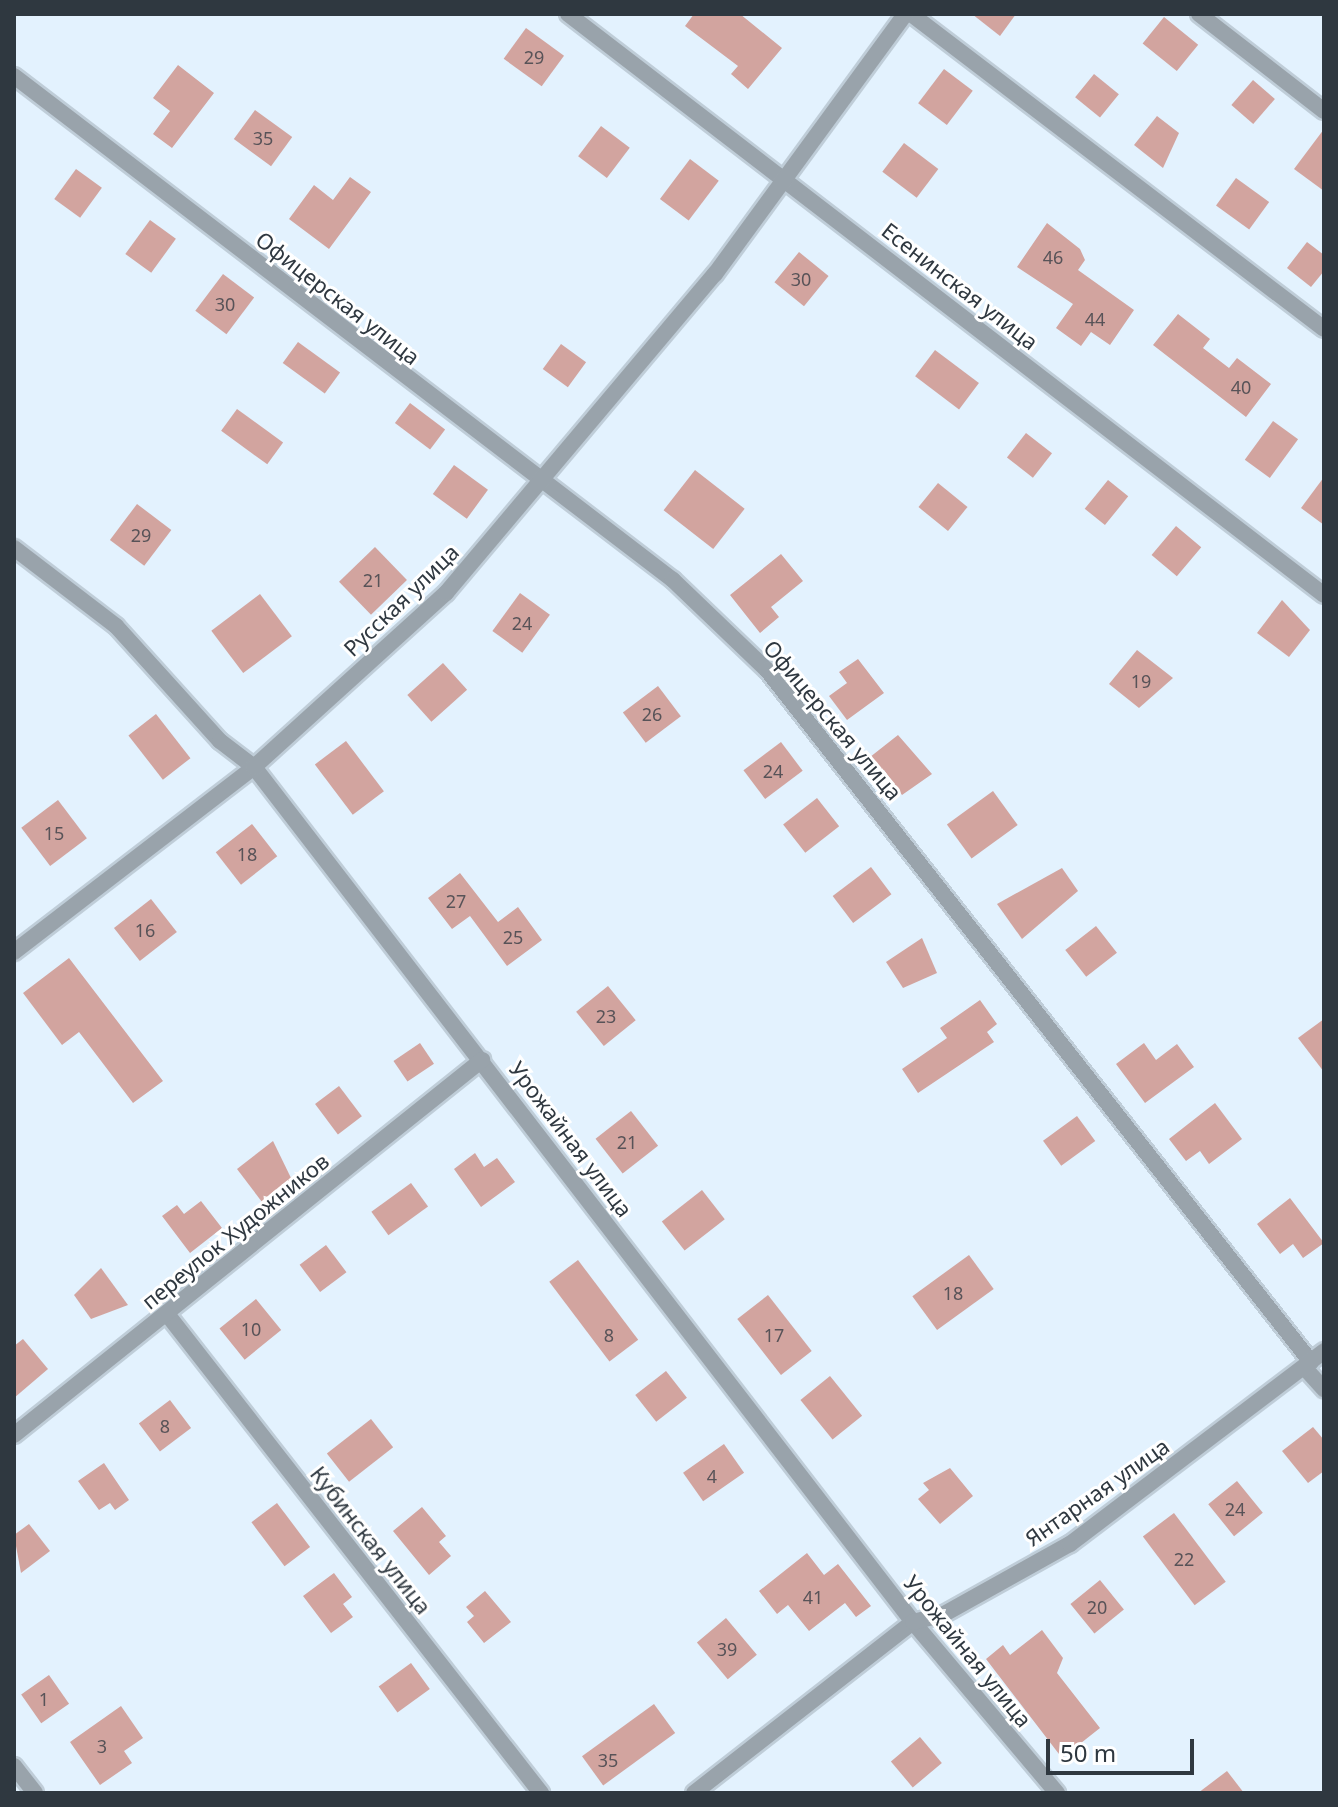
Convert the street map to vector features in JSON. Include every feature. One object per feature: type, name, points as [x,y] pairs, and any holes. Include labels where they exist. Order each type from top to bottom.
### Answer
[{"type":"street","name":"Есенинская улица","points":[[568,14],[1324,595]]},
{"type":"street","name":"Русская улица","points":[[14,952],[254,767],[446,593],[715,274],[908,14]]},
{"type":"street","points":[[908,14],[1324,329]]},
{"type":"street","points":[[1199,14],[1324,111]]},
{"type":"street","name":"Офицерская улица","points":[[14,76],[540,482],[673,580],[767,670],[1313,1360],[1324,1389]]},
{"type":"street","name":"Урожайная улица","points":[[14,548],[116,626],[220,741],[254,767],[913,1622],[1057,1793]]},
{"type":"street","name":"переулок Художников","points":[[14,1435],[482,1060]]},
{"type":"street","name":"Кубинская улица","points":[[167,1314],[541,1793]]},
{"type":"street","name":"Янтарная улица","points":[[694,1793],[913,1622],[944,1614],[1070,1544],[1313,1360]]},
{"type":"street","points":[[14,1766],[35,1793]]},
{"type":"building","points":[[694,14],[740,14],[782,48],[748,89],[731,74],[738,66],[685,26]]},
{"type":"building","points":[[972,14],[1016,14],[1000,36]]},
{"type":"building","points":[[1164,17],[1198,45],[1177,71],[1143,43]]},
{"type":"building","points":[[526,28],[564,56],[542,86],[504,59]]},
{"type":"building","points":[[178,65],[214,93],[172,148],[153,134],[170,111],[153,98]]},
{"type":"building","points":[[944,69],[973,91],[947,125],[918,103]]},
{"type":"building","points":[[1094,74],[1119,94],[1100,117],[1075,97]]},
{"type":"building","points":[[1253,80],[1275,99],[1253,124],[1231,105]]},
{"type":"building","points":[[255,110],[292,137],[271,166],[234,139]]},
{"type":"building","points":[[1157,116],[1179,133],[1163,168],[1134,145]]},
{"type":"building","points":[[601,126],[630,148],[607,178],[578,156]]},
{"type":"building","points":[[1324,129],[1324,191],[1294,169]]},
{"type":"building","points":[[904,143],[938,169],[917,198],[882,172]]},
{"type":"building","points":[[690,159],[719,181],[689,221],[660,199]]},
{"type":"building","points":[[76,169],[102,188],[80,218],[54,199]]},
{"type":"building","points":[[350,177],[371,192],[329,249],[289,219],[314,185],[333,200]]},
{"type":"building","points":[[1236,178],[1269,202],[1249,230],[1216,206]]},
{"type":"building","points":[[150,220],[176,239],[151,273],[125,254]]},
{"type":"building","points":[[1047,223],[1080,249],[1085,260],[1078,270],[1134,310],[1110,345],[1091,332],[1081,346],[1056,328],[1073,304],[1017,267]]},
{"type":"building","points":[[1307,242],[1324,255],[1324,271],[1311,287],[1287,268]]},
{"type":"building","points":[[799,252],[829,276],[804,306],[774,282]]},
{"type":"building","points":[[223,274],[254,297],[226,334],[195,311]]},
{"type":"building","points":[[1178,314],[1210,339],[1203,348],[1229,368],[1237,358],[1271,384],[1246,417],[1153,345]]},
{"type":"building","points":[[298,342],[340,373],[325,394],[283,363]]},
{"type":"building","points":[[561,344],[586,362],[568,387],[543,369]]},
{"type":"building","points":[[935,350],[979,383],[959,409],[915,376]]},
{"type":"building","points":[[410,403],[445,429],[430,449],[395,423]]},
{"type":"building","points":[[237,409],[283,443],[267,464],[221,431]]},
{"type":"building","points":[[1273,421],[1298,439],[1270,478],[1245,460]]},
{"type":"building","points":[[1026,433],[1052,453],[1033,478],[1007,457]]},
{"type":"building","points":[[454,465],[488,490],[467,519],[433,494]]},
{"type":"building","points":[[695,470],[745,509],[713,549],[664,510]]},
{"type":"building","points":[[1324,477],[1324,525],[1301,508]]},
{"type":"building","points":[[1108,480],[1128,496],[1105,525],[1085,509]]},
{"type":"building","points":[[938,483],[968,507],[948,531],[918,507]]},
{"type":"building","points":[[137,504],[171,530],[144,566],[110,540]]},
{"type":"building","points":[[1176,526],[1201,547],[1177,576],[1152,555]]},
{"type":"building","points":[[375,547],[407,580],[371,615],[339,582]]},
{"type":"building","points":[[781,554],[803,581],[771,607],[779,617],[760,633],[730,595]]},
{"type":"building","points":[[520,593],[550,615],[522,653],[492,631]]},
{"type":"building","points":[[260,594],[292,636],[243,673],[211,631]]},
{"type":"building","points":[[1282,600],[1310,630],[1289,657],[1257,633]]},
{"type":"building","points":[[1137,650],[1173,678],[1139,708],[1109,684]]},
{"type":"building","points":[[858,659],[884,693],[847,720],[829,696],[847,683],[839,672]]},
{"type":"building","points":[[443,663],[467,690],[431,722],[407,695]]},
{"type":"building","points":[[658,686],[681,716],[646,743],[623,712]]},
{"type":"building","points":[[156,714],[190,758],[163,780],[128,736]]},
{"type":"building","points":[[898,735],[932,774],[902,795],[884,770],[876,776],[865,761]]},
{"type":"building","points":[[346,741],[384,791],[353,815],[315,764]]},
{"type":"building","points":[[781,742],[803,771],[765,799],[743,770]]},
{"type":"building","points":[[993,791],[1018,825],[972,858],[947,825]]},
{"type":"building","points":[[817,798],[839,826],[805,853],[783,824]]},
{"type":"building","points":[[58,800],[87,838],[50,866],[21,828]]},
{"type":"building","points":[[252,824],[277,856],[241,885],[216,852]]},
{"type":"building","points":[[871,867],[891,894],[853,923],[833,896]]},
{"type":"building","points":[[1062,868],[1078,891],[1022,939],[997,904]]},
{"type":"building","points":[[460,873],[498,922],[518,907],[542,940],[507,966],[470,916],[452,929],[428,898]]},
{"type":"building","points":[[151,899],[177,932],[140,961],[114,928]]},
{"type":"building","points":[[1096,926],[1117,953],[1086,977],[1065,950]]},
{"type":"building","points":[[922,938],[937,973],[903,988],[886,962]]},
{"type":"building","points":[[69,958],[163,1081],[133,1103],[79,1032],[62,1045],[23,993]]},
{"type":"building","points":[[608,986],[636,1020],[604,1046],[576,1012]]},
{"type":"building","points":[[980,1000],[997,1024],[987,1032],[994,1042],[918,1093],[902,1069],[947,1038],[940,1028]]},
{"type":"building","points":[[1324,1019],[1324,1072],[1298,1038]]},
{"type":"building","points":[[420,1043],[434,1064],[407,1082],[393,1061]]},
{"type":"building","points":[[1144,1043],[1156,1060],[1177,1044],[1194,1067],[1145,1103],[1116,1064]]},
{"type":"building","points":[[339,1086],[362,1116],[338,1134],[315,1104]]},
{"type":"building","points":[[1215,1103],[1242,1139],[1209,1164],[1200,1151],[1186,1161],[1169,1139]]},
{"type":"building","points":[[631,1111],[658,1146],[623,1173],[596,1139]]},
{"type":"building","points":[[1077,1116],[1095,1141],[1061,1166],[1043,1141]]},
{"type":"building","points":[[273,1141],[292,1180],[262,1202],[237,1169]]},
{"type":"building","points":[[475,1153],[484,1167],[497,1158],[515,1182],[481,1207],[454,1169]]},
{"type":"building","points":[[411,1183],[428,1206],[388,1235],[371,1212]]},
{"type":"building","points":[[702,1190],[725,1219],[685,1251],[662,1221]]},
{"type":"building","points":[[1290,1198],[1324,1243],[1303,1258],[1293,1244],[1280,1254],[1257,1224]]},
{"type":"building","points":[[201,1201],[222,1228],[190,1253],[162,1216],[177,1205],[184,1214]]},
{"type":"building","points":[[326,1245],[346,1272],[320,1292],[300,1265]]},
{"type":"building","points":[[969,1255],[994,1289],[937,1330],[912,1296]]},
{"type":"building","points":[[578,1260],[638,1340],[609,1362],[549,1282]]},
{"type":"building","points":[[101,1268],[128,1305],[91,1319],[74,1295]]},
{"type":"building","points":[[768,1295],[812,1351],[781,1375],[737,1319]]},
{"type":"building","points":[[256,1299],[281,1330],[245,1360],[219,1329]]},
{"type":"building","points":[[23,1339],[48,1369],[14,1398],[14,1346]]},
{"type":"building","points":[[666,1371],[687,1398],[656,1422],[635,1395]]},
{"type":"building","points":[[830,1376],[862,1416],[833,1440],[800,1400]]},
{"type":"building","points":[[170,1400],[191,1428],[160,1451],[139,1423]]},
{"type":"building","points":[[371,1419],[393,1447],[349,1482],[327,1453]]},
{"type":"building","points":[[1313,1427],[1324,1440],[1324,1471],[1308,1483],[1282,1451]]},
{"type":"building","points":[[724,1444],[744,1473],[703,1501],[683,1473]]},
{"type":"building","points":[[104,1463],[129,1500],[115,1510],[110,1503],[99,1510],[78,1481]]},
{"type":"building","points":[[950,1468],[973,1496],[940,1524],[918,1499],[929,1490],[923,1483]]},
{"type":"building","points":[[1237,1481],[1263,1513],[1234,1536],[1208,1504]]},
{"type":"building","points":[[277,1503],[310,1547],[285,1566],[251,1522]]},
{"type":"building","points":[[422,1507],[446,1536],[439,1542],[451,1556],[429,1575],[393,1531]]},
{"type":"building","points":[[1174,1513],[1226,1582],[1195,1605],[1143,1536]]},
{"type":"building","points":[[29,1524],[50,1551],[21,1573],[14,1535]]},
{"type":"building","points":[[807,1553],[824,1575],[838,1564],[871,1606],[856,1617],[845,1603],[809,1631],[788,1605],[777,1614],[759,1591]]},
{"type":"building","points":[[334,1573],[352,1597],[343,1604],[353,1617],[331,1633],[303,1596]]},
{"type":"building","points":[[1100,1580],[1124,1610],[1094,1633],[1070,1604]]},
{"type":"building","points":[[485,1591],[511,1622],[484,1643],[467,1622],[474,1616],[466,1607]]},
{"type":"building","points":[[726,1618],[757,1655],[728,1679],[697,1642]]},
{"type":"building","points":[[1042,1630],[1063,1658],[1057,1673],[1100,1728],[1062,1758],[986,1659],[1003,1645],[1010,1655]]},
{"type":"building","points":[[411,1663],[430,1689],[397,1712],[379,1687]]},
{"type":"building","points":[[49,1675],[69,1704],[41,1723],[21,1695]]},
{"type":"building","points":[[654,1704],[675,1733],[603,1785],[582,1756]]},
{"type":"building","points":[[121,1706],[143,1738],[124,1751],[132,1763],[100,1785],[70,1742]]},
{"type":"building","points":[[920,1737],[942,1763],[913,1787],[891,1761]]},
{"type":"building","points":[[1227,1771],[1244,1793],[1198,1793]]}]
